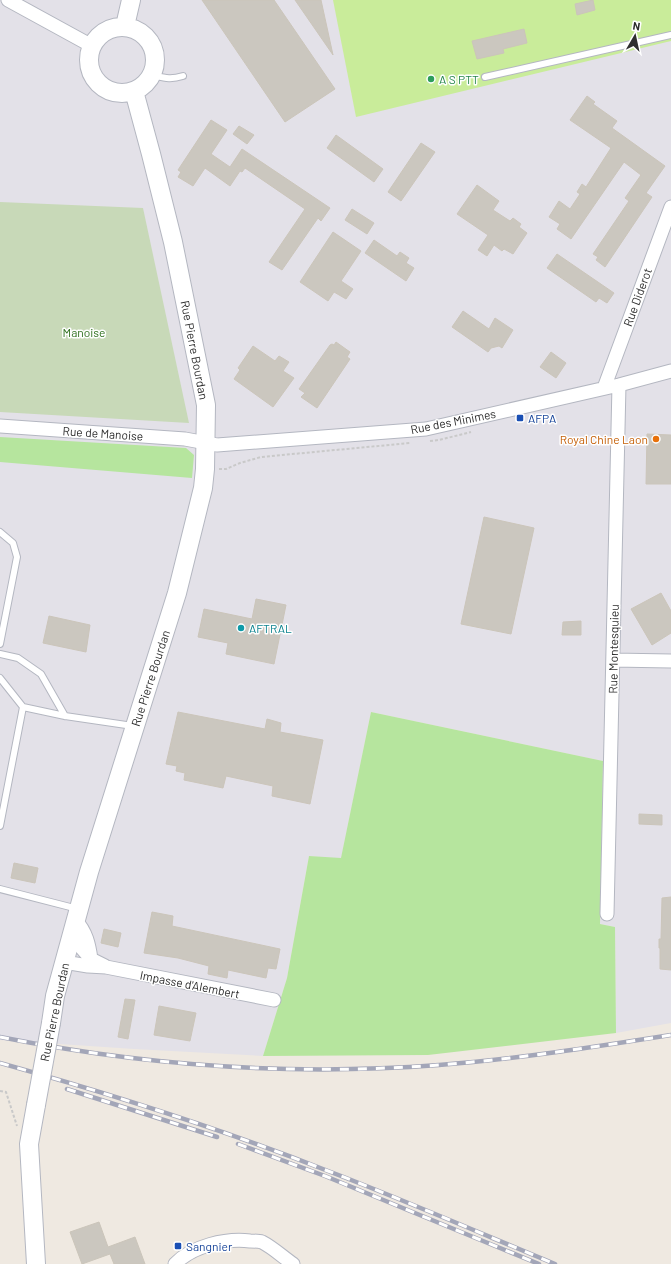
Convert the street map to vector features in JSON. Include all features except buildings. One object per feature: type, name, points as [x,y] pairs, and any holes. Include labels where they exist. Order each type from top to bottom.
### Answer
[{"type":"street","points":[[8,0],[92,46]]},
{"type":"street","points":[[125,26],[130,0]]},
{"type":"street","points":[[125,26],[138,31],[145,36],[154,50],[155,58],[152,75],[144,84],[134,91],[124,93],[105,89],[97,83],[89,65],[89,55],[96,39],[107,30],[125,26]]},
{"type":"street","name":"Rue Pierre Bourdan","points":[[36,1264],[29,1144],[55,996],[89,872],[181,578],[203,488],[206,468],[206,405],[173,242],[134,91]]},
{"type":"street","name":"Rue Diderot","points":[[604,388],[671,207]]},
{"type":"street","name":"Rue des Minimes","points":[[206,443],[217,445],[426,429],[619,385],[671,371]]},
{"type":"street","name":"Rue Montesquieu","points":[[607,914],[619,385]]},
{"type":"street","name":"Rue de Manoise","points":[[0,426],[185,439],[206,443]]},
{"type":"street","points":[[613,660],[671,661]]},
{"type":"street","points":[[77,915],[89,947],[91,959]]},
{"type":"street","name":"Impasse d'Alembert","points":[[70,942],[78,944],[91,959],[106,967]]},
{"type":"street","name":"Impasse d'Alembert","points":[[64,962],[106,967],[274,1000]]},
{"type":"street","points":[[175,1264],[180,1259],[200,1248],[219,1241],[238,1239],[261,1242],[293,1264]]},
{"type":"lane","points":[[485,77],[671,35]]},
{"type":"lane","points":[[152,75],[167,79],[183,76]]},
{"type":"lane","points":[[0,532],[14,543],[17,557],[3,614],[0,644]]},
{"type":"lane","points":[[0,654],[18,658],[41,674],[65,716]]},
{"type":"lane","points":[[0,678],[23,707],[65,716],[135,726]]},
{"type":"lane","points":[[0,826],[23,707]]},
{"type":"lane","points":[[0,889],[77,915]]},
{"type":"path","points":[[0,1091],[6,1092],[20,1136],[29,1144]]},
{"type":"shaded area","points":[[0,0],[671,0],[671,1023],[616,1033],[615,927],[600,924],[603,761],[371,712],[341,859],[309,856],[287,978],[263,1056],[0,1040]]},
{"type":"green space","name":"A S PTT","points":[[333,0],[671,0],[671,41],[356,117]]},
{"type":"green space","name":"Manoise","points":[[0,202],[143,208],[189,423],[0,412]]},
{"type":"green space","points":[[0,437],[186,448],[194,455],[192,478],[0,462]]},
{"type":"green space","points":[[371,712],[603,761],[600,924],[615,927],[616,1033],[428,1055],[263,1056],[287,978],[309,856],[341,858]]},
{"type":"railway","points":[[0,1037],[54,1047],[164,1062],[274,1069],[329,1069],[439,1065],[555,1052],[671,1035]]},
{"type":"railway","points":[[0,1063],[83,1087],[247,1141],[385,1193],[555,1264]]},
{"type":"railway","points":[[67,1089],[217,1137]]},
{"type":"railway","points":[[238,1144],[325,1176],[539,1264]]},
{"type":"place","name":"A S PTT","points":[[431,79]]},
{"type":"place","name":"AFPA","points":[[520,418]]},
{"type":"place","name":"Royal Chine Laon","points":[[656,439]]},
{"type":"place","name":"AFTRAL","points":[[241,628]]},
{"type":"place","name":"Sangnier","points":[[178,1246]]}]
